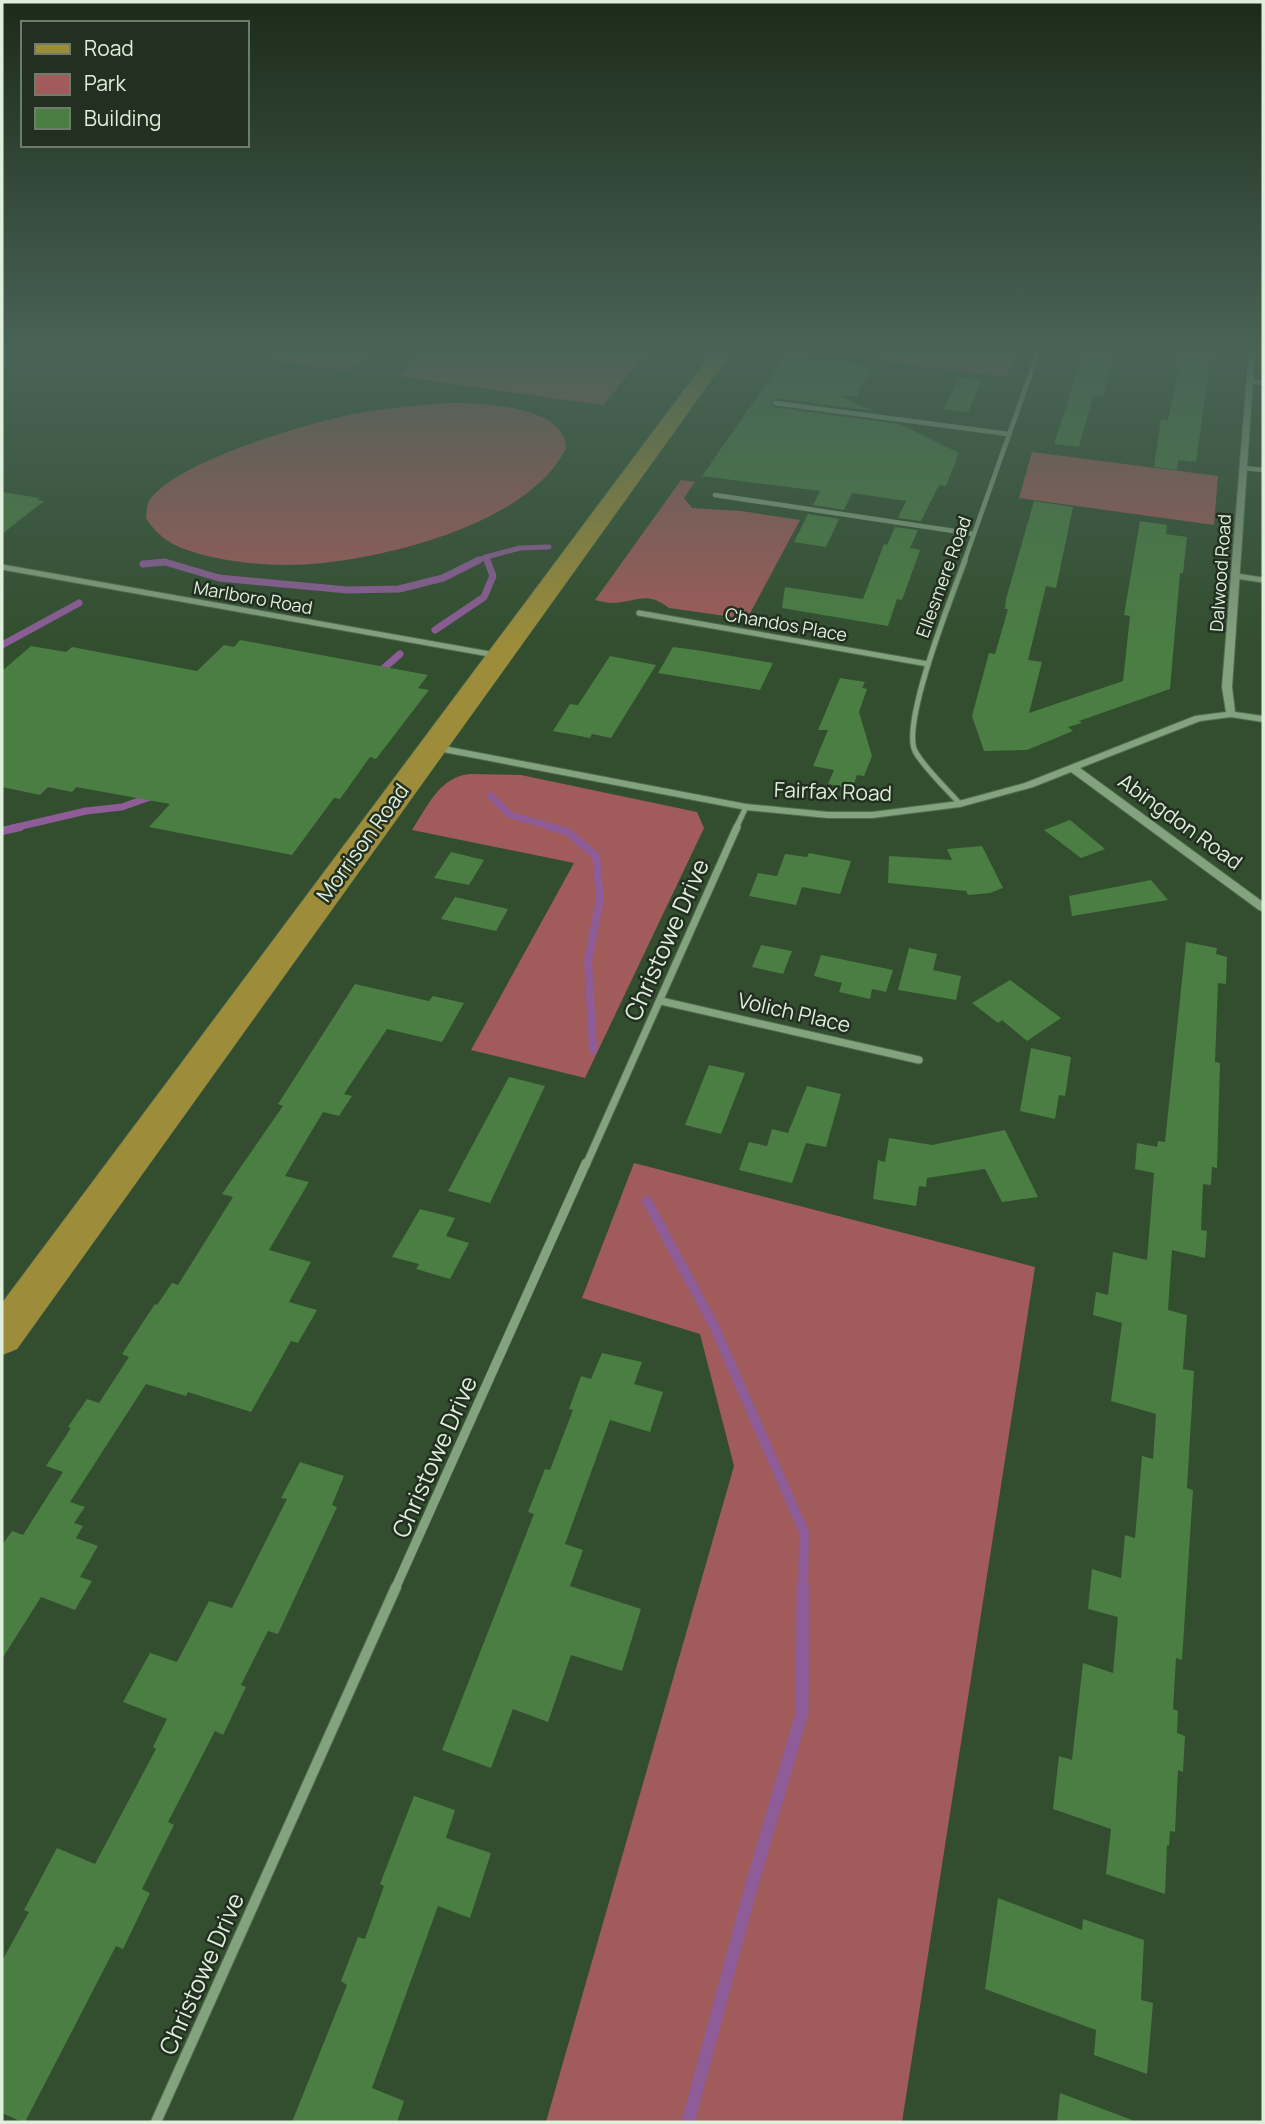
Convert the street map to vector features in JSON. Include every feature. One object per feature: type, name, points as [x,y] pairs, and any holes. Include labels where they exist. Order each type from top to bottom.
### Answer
[{"type":"main road","name":"Morrison Road","points":[[2,1336],[652,449]]},
{"type":"street","name":"Ellesmere Road","points":[[960,804],[914,749],[914,721],[928,664],[1003,449]]},
{"type":"street","name":"Dalwood Road","points":[[1231,715],[1227,687],[1245,449]]},
{"type":"street","points":[[1244,468],[1263,470]]},
{"type":"street","points":[[715,495],[974,534]]},
{"type":"street","name":"Marlboro Road","points":[[2,567],[499,656]]},
{"type":"street","points":[[1236,576],[1263,580]]},
{"type":"street","name":"Chandos Place","points":[[639,613],[928,664]]},
{"type":"street","name":"Fairfax Road","points":[[433,747],[746,807],[872,816],[960,804],[1029,785],[1198,718],[1231,715],[1263,719]]},
{"type":"street","name":"Abingdon Road","points":[[1074,769],[1263,906]]},
{"type":"street","name":"Christowe Drive","points":[[156,2122],[746,807]]},
{"type":"street","name":"Volich Place","points":[[661,1001],[919,1060]]},
{"type":"green space","points":[[236,449],[565,449],[549,474],[524,496],[459,530],[387,552],[353,559],[295,565],[225,560],[192,552],[174,545],[152,527],[146,518],[149,500],[166,484],[215,457]]},
{"type":"green space","points":[[1032,452],[1218,476],[1214,525],[1019,498]]},
{"type":"green space","points":[[681,480],[695,482],[684,498],[692,508],[741,511],[800,520],[747,619],[669,608],[647,598],[613,603],[595,600]]},
{"type":"green space","points":[[521,775],[697,812],[704,828],[585,1078],[471,1050],[574,863],[412,830],[442,787],[459,776]]},
{"type":"green space","points":[[634,1163],[1035,1267],[902,2122],[546,2122],[734,1466],[700,1334],[582,1298]]},
{"type":"building","points":[[721,449],[951,449],[959,453],[946,486],[939,485],[921,521],[898,518],[906,501],[852,493],[844,510],[813,505],[820,491],[702,476]]},
{"type":"building","points":[[1157,449],[1198,449],[1196,462],[1178,460],[1177,470],[1154,467]]},
{"type":"building","points":[[2,492],[40,498],[37,500],[44,501],[2,534]]},
{"type":"building","points":[[1034,501],[1073,507],[1056,588],[1046,586],[1028,660],[1042,662],[1029,713],[1123,681],[1130,616],[1124,615],[1140,521],[1167,525],[1166,534],[1187,537],[1183,573],[1180,573],[1170,689],[1079,721],[1082,723],[1068,727],[1073,731],[1027,750],[984,751],[972,716],[989,653],[995,654],[1008,609],[1005,609],[1006,599]]},
{"type":"building","points":[[808,514],[839,519],[826,547],[794,542]]},
{"type":"building","points":[[895,527],[918,530],[910,548],[920,550],[902,600],[897,599],[888,626],[782,608],[785,587],[863,599],[884,544],[887,545]]},
{"type":"building","points":[[240,640],[428,675],[418,688],[429,690],[376,759],[370,757],[340,799],[334,798],[292,855],[149,827],[170,804],[76,787],[72,792],[48,787],[40,795],[2,787],[2,671],[31,646],[66,652],[72,647],[197,671],[224,645],[234,647]]},
{"type":"building","points":[[673,647],[773,663],[760,690],[658,673]]},
{"type":"building","points":[[610,656],[656,665],[611,738],[592,734],[590,738],[553,731],[570,704],[578,705]]},
{"type":"building","points":[[840,678],[865,682],[862,688],[867,689],[859,712],[872,756],[864,776],[857,775],[852,789],[828,784],[834,770],[813,766],[828,730],[818,730]]},
{"type":"building","points":[[1070,820],[1105,849],[1081,858],[1044,830]]},
{"type":"building","points":[[982,846],[1003,888],[990,893],[968,895],[966,891],[888,883],[889,856],[952,860],[947,849]]},
{"type":"building","points":[[451,852],[484,860],[469,885],[434,878]]},
{"type":"building","points":[[809,853],[851,861],[840,894],[802,887],[796,905],[749,896],[758,873],[777,876],[785,854],[807,857]]},
{"type":"building","points":[[1151,880],[1168,900],[1072,916],[1069,896]]},
{"type":"building","points":[[455,897],[508,909],[496,931],[441,919]]},
{"type":"building","points":[[1186,942],[1217,948],[1216,954],[1227,957],[1226,984],[1218,983],[1215,1062],[1220,1063],[1217,1168],[1212,1167],[1211,1185],[1203,1184],[1201,1230],[1207,1231],[1205,1258],[1172,1250],[1168,1310],[1187,1315],[1183,1369],[1194,1371],[1187,1488],[1193,1490],[1182,1660],[1176,1658],[1173,1709],[1178,1711],[1177,1733],[1185,1736],[1183,1772],[1178,1770],[1175,1832],[1170,1831],[1169,1846],[1167,1845],[1165,1894],[1106,1874],[1111,1829],[1053,1809],[1059,1756],[1072,1760],[1083,1663],[1113,1673],[1118,1617],[1088,1609],[1092,1569],[1121,1578],[1125,1535],[1135,1538],[1142,1456],[1153,1459],[1156,1414],[1111,1401],[1122,1323],[1093,1315],[1096,1292],[1108,1295],[1113,1252],[1147,1260],[1154,1173],[1135,1169],[1137,1143],[1157,1147],[1158,1141],[1165,1142]]},
{"type":"building","points":[[761,945],[792,951],[783,974],[752,967]]},
{"type":"building","points":[[909,948],[937,954],[933,970],[961,976],[956,1000],[898,990]]},
{"type":"building","points":[[821,955],[893,970],[886,992],[872,989],[870,999],[839,992],[842,983],[814,976]]},
{"type":"building","points":[[1010,980],[1061,1018],[1027,1041],[1002,1020],[998,1023],[972,1003]]},
{"type":"building","points":[[355,984],[429,1001],[433,996],[464,1003],[442,1042],[387,1029],[344,1094],[352,1096],[339,1116],[323,1112],[285,1176],[309,1182],[269,1250],[311,1262],[289,1302],[317,1310],[298,1343],[291,1341],[251,1412],[188,1392],[186,1396],[146,1384],[70,1502],[85,1507],[74,1523],[83,1526],[76,1538],[98,1546],[80,1577],[92,1581],[75,1610],[41,1597],[2,1659],[2,1545],[12,1531],[23,1535],[63,1472],[46,1466],[71,1428],[68,1427],[87,1399],[99,1403],[129,1357],[122,1354],[155,1304],[157,1305],[172,1283],[178,1285],[233,1197],[222,1194],[283,1106],[278,1104]]},
{"type":"building","points":[[1031,1048],[1071,1057],[1065,1096],[1059,1095],[1055,1119],[1020,1111]]},
{"type":"building","points":[[709,1065],[745,1073],[721,1134],[685,1125]]},
{"type":"building","points":[[509,1077],[545,1086],[490,1203],[448,1191]]},
{"type":"building","points":[[807,1086],[841,1094],[826,1147],[806,1143],[792,1183],[739,1170],[749,1142],[767,1146],[772,1129],[788,1133]]},
{"type":"building","points":[[1005,1130],[1038,1197],[1002,1202],[985,1169],[927,1178],[926,1187],[919,1186],[916,1206],[873,1199],[878,1160],[885,1162],[889,1138],[932,1145]]},
{"type":"building","points":[[420,1209],[455,1218],[446,1236],[469,1243],[450,1279],[416,1269],[419,1264],[392,1257]]},
{"type":"building","points":[[602,1353],[642,1362],[634,1384],[663,1392],[650,1432],[610,1420],[565,1544],[583,1550],[570,1586],[641,1609],[622,1671],[571,1655],[548,1722],[513,1709],[491,1768],[442,1750],[534,1514],[528,1512],[545,1469],[550,1470],[573,1410],[569,1409],[581,1376],[591,1379]]},
{"type":"building","points":[[300,1462],[344,1476],[332,1505],[337,1507],[278,1634],[268,1631],[241,1685],[246,1687],[223,1735],[215,1731],[168,1822],[174,1825],[142,1889],[150,1893],[123,1949],[116,1946],[25,2122],[22,2122],[2,2113],[2,1961],[29,1912],[24,1910],[57,1848],[95,1864],[156,1749],[153,1747],[167,1719],[123,1702],[150,1653],[177,1662],[209,1601],[232,1608],[287,1499],[281,1498]]},
{"type":"building","points":[[414,1796],[455,1810],[446,1838],[491,1853],[470,1918],[438,1906],[372,2088],[404,2101],[397,2122],[292,2122],[347,1985],[341,1981],[358,1937],[365,1939],[384,1886],[380,1884]]},
{"type":"building","points":[[998,1898],[1082,1930],[1083,1919],[1144,1940],[1141,2000],[1153,2003],[1147,2074],[1094,2055],[1096,2030],[985,1989]]},
{"type":"building","points":[[1060,2093],[1132,2120],[1057,2122]]},
{"type":"waterway","points":[[486,557],[520,548],[549,547]]},
{"type":"waterway","points":[[475,562],[486,557]]},
{"type":"waterway","points":[[486,557],[488,562]]},
{"type":"waterway","points":[[475,562],[479,560]]},
{"type":"waterway","points":[[435,630],[484,597],[493,576],[487,560]]},
{"type":"waterway","points":[[143,564],[165,562]]},
{"type":"waterway","points":[[165,562],[219,578],[347,590],[399,589],[443,578],[475,562]]},
{"type":"waterway","points":[[2,645],[79,603]]},
{"type":"waterway","points":[[377,674],[400,654]]},
{"type":"waterway","points":[[13,828],[86,811],[122,807],[153,796]]},
{"type":"waterway","points":[[491,796],[510,815],[556,828]]},
{"type":"waterway","points":[[2,831],[20,827]]},
{"type":"waterway","points":[[550,827],[568,832],[596,856],[600,899],[588,960],[593,1050]]},
{"type":"waterway","points":[[647,1201],[714,1326],[804,1532],[803,1589]]},
{"type":"waterway","points":[[688,2122],[750,1891],[802,1713],[803,1587]]}]
